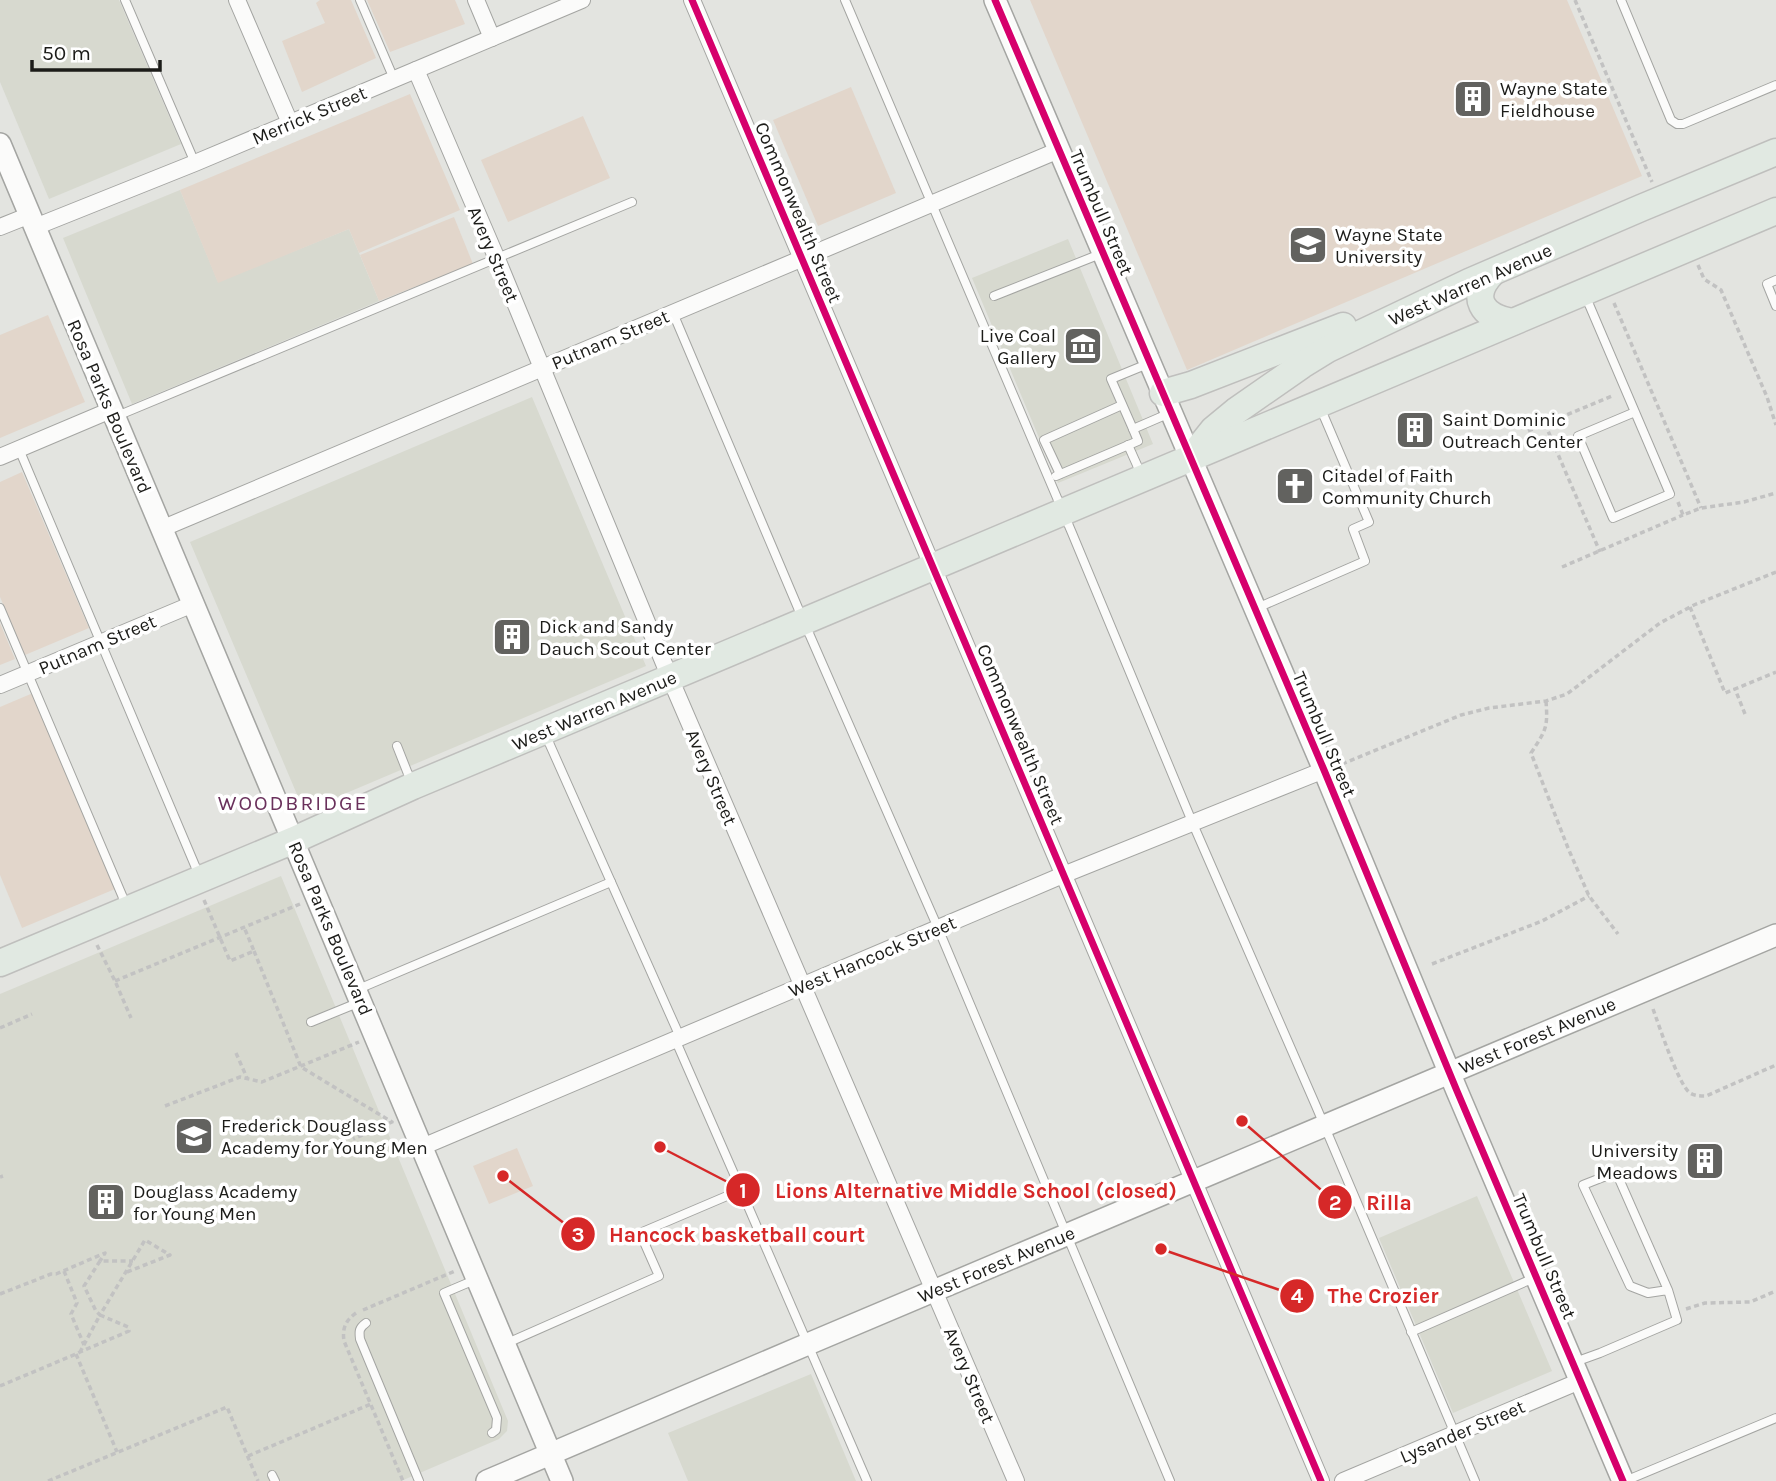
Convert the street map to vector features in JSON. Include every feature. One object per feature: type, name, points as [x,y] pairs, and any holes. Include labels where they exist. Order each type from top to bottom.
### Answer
[{"type":"main road","name":"West Warren Avenue","points":[[1189,459],[1213,430],[1258,395],[1351,338],[1480,278],[1776,152]]},
{"type":"main road","name":"West Warren Avenue","points":[[3,955],[128,910],[202,889],[294,840],[413,786],[1776,211]]},
{"type":"main road","points":[[1167,403],[1191,385],[1454,284],[1480,278],[1484,281],[1479,295],[1486,311],[1500,320],[1513,322]]},
{"type":"street","points":[[237,0],[290,123]]},
{"type":"street","points":[[475,0],[492,38]]},
{"type":"street","name":"Merrick Street","points":[[0,227],[32,221],[195,163],[582,0]]},
{"type":"street","name":"Commonwealth Street","points":[[692,0],[1321,1481]]},
{"type":"street","name":"Trumbull Street","points":[[995,0],[1624,1481]]},
{"type":"street","name":"Avery Street","points":[[416,70],[670,678],[1016,1481]]},
{"type":"street","name":"Rosa Parks Boulevard","points":[[0,144],[562,1481]]},
{"type":"street","name":"Putnam Street","points":[[161,528],[1059,150]]},
{"type":"street","points":[[0,457],[113,413]]},
{"type":"street","name":"Putnam Street","points":[[0,685],[193,604]]},
{"type":"street","name":"West Hancock Street","points":[[422,1147],[1063,875],[1324,770]]},
{"type":"street","name":"West Forest Avenue","points":[[487,1481],[1776,935]]},
{"type":"street","name":"Lysander Street","points":[[1343,1481],[1454,1434],[1576,1372]]},
{"type":"lane","points":[[125,0],[195,163]]},
{"type":"lane","points":[[360,0],[394,79]]},
{"type":"lane","points":[[845,0],[1193,824],[1475,1481]]},
{"type":"lane","points":[[1621,0],[1671,120],[1676,124],[1684,124],[1776,85]]},
{"type":"lane","points":[[113,413],[632,202]]},
{"type":"lane","points":[[994,296],[1103,253]]},
{"type":"lane","points":[[1776,280],[1766,284],[1776,306]]},
{"type":"lane","points":[[1584,292],[1670,494],[1613,518],[1578,436],[1635,412]]},
{"type":"lane","points":[[673,313],[938,928],[1170,1481]]},
{"type":"lane","points":[[1049,479],[1099,453],[1138,441],[1111,379],[1150,363]]},
{"type":"lane","points":[[1133,429],[1167,403]]},
{"type":"lane","points":[[1254,609],[1365,561],[1353,529],[1369,522],[1319,403]]},
{"type":"lane","points":[[1060,474],[1044,440],[1087,425],[1122,405]]},
{"type":"lane","points":[[1128,445],[1143,478]]},
{"type":"lane","points":[[19,449],[202,889]]},
{"type":"lane","points":[[0,608],[128,910]]},
{"type":"lane","points":[[544,731],[867,1481]]},
{"type":"lane","points":[[397,746],[413,786]]},
{"type":"lane","points":[[311,1022],[358,996],[611,882]]},
{"type":"lane","points":[[1576,1372],[1600,1353],[1677,1321],[1668,1290],[1616,1171],[1583,1185],[1630,1286],[1648,1293],[1668,1290]]},
{"type":"lane","points":[[505,1344],[659,1276],[640,1233],[741,1190]]},
{"type":"lane","points":[[1412,1332],[1536,1277]]},
{"type":"lane","points":[[478,1279],[444,1293],[498,1418],[496,1430],[492,1433]]},
{"type":"lane","points":[[366,1323],[359,1331],[360,1339],[419,1481]]},
{"type":"lane","points":[[1624,1481],[1776,1418]]},
{"type":"path","points":[[1575,0],[1660,200]]},
{"type":"path","points":[[1691,247],[1704,279],[1721,290],[1767,397],[1776,425]]},
{"type":"path","points":[[1613,301],[1701,508]]},
{"type":"path","points":[[1528,431],[1612,396]]},
{"type":"path","points":[[1545,424],[1600,552]]},
{"type":"path","points":[[1670,494],[1674,492],[1683,515]]},
{"type":"path","points":[[1562,567],[1701,508],[1744,502],[1776,493]]},
{"type":"path","points":[[1324,770],[1461,715],[1489,708],[1546,701],[1567,694],[1660,623],[1690,607],[1776,572]]},
{"type":"path","points":[[1690,607],[1726,693],[1776,672]]},
{"type":"path","points":[[1735,690],[1745,714]]},
{"type":"path","points":[[1546,701],[1546,730],[1531,752],[1589,896],[1618,934]]},
{"type":"path","points":[[202,889],[230,961],[254,951]]},
{"type":"path","points":[[1432,964],[1542,920],[1589,896]]},
{"type":"path","points":[[115,981],[300,904]]},
{"type":"path","points":[[244,927],[301,1067],[392,1122],[353,1139]]},
{"type":"path","points":[[97,945],[131,1018]]},
{"type":"path","points":[[1653,1009],[1677,1071],[1690,1093],[1706,1096],[1776,1065]]},
{"type":"path","points":[[0,1028],[32,1014]]},
{"type":"path","points":[[165,1106],[240,1077],[262,1082],[359,1042]]},
{"type":"path","points":[[236,1053],[247,1078]]},
{"type":"path","points":[[78,1353],[145,1240],[170,1255],[127,1272]]},
{"type":"path","points":[[0,1294],[105,1253],[84,1286],[96,1311],[128,1327],[129,1331],[0,1386]]},
{"type":"path","points":[[100,1261],[133,1261]]},
{"type":"path","points":[[64,1271],[77,1303],[71,1314],[84,1345]]},
{"type":"path","points":[[78,1353],[118,1452]]},
{"type":"path","points":[[248,1456],[370,1404]]},
{"type":"path","points":[[48,1481],[227,1407],[258,1481]]},
{"type":"shaded area","points":[[0,0],[119,0],[181,144],[49,199],[0,82]]},
{"type":"shaded area","points":[[320,0],[351,0],[376,58],[302,92],[282,41],[325,23],[316,3]]},
{"type":"shaded area","points":[[367,0],[455,0],[465,24],[390,52]]},
{"type":"shaded area","name":"Wayne State University","points":[[1030,0],[1567,0],[1642,176],[1187,370]]},
{"type":"shaded area","points":[[851,87],[896,193],[818,226],[773,120]]},
{"type":"shaded area","points":[[410,94],[460,210],[359,253],[349,229],[218,283],[180,190]]},
{"type":"shaded area","points":[[583,116],[610,178],[508,222],[481,160]]},
{"type":"shaded area","points":[[180,190],[218,282],[349,229],[379,301],[132,404],[63,238]]},
{"type":"shaded area","points":[[454,217],[473,264],[379,301],[360,255]]},
{"type":"shaded area","points":[[1068,239],[1153,444],[1058,483],[972,278]]},
{"type":"shaded area","points":[[48,315],[85,402],[0,438],[0,335]]},
{"type":"shaded area","points":[[532,397],[646,666],[304,811],[190,542]]},
{"type":"shaded area","points":[[22,472],[89,628],[25,655],[0,597],[0,482]]},
{"type":"shaded area","points":[[0,623],[15,659],[0,665]]},
{"type":"shaded area","points":[[33,693],[115,889],[22,928],[0,875],[0,707]]},
{"type":"shaded area","name":"Frederick Douglass Academy for Young Men","points":[[281,876],[508,1421],[507,1431],[499,1439],[401,1481],[0,1481],[0,994]]},
{"type":"shaded area","points":[[517,1148],[533,1186],[489,1204],[473,1166]]},
{"type":"shaded area","points":[[1477,1196],[1552,1371],[1453,1413],[1379,1238]]},
{"type":"shaded area","points":[[811,1374],[856,1481],[688,1481],[668,1433]]},
{"type":"cycle path","points":[[692,0],[1321,1481]]},
{"type":"cycle path","points":[[995,0],[1324,770],[1623,1481]]},
{"type":"place","name":"Wayne State Fieldhouse","points":[[1473,99]]},
{"type":"place","name":"Wayne State University","points":[[1308,245]]},
{"type":"place","name":"Live Coal Gallery","points":[[1083,346]]},
{"type":"place","name":"Saint Dominic Outreach Center","points":[[1415,430]]},
{"type":"place","name":"Citadel of Faith Community Church","points":[[1295,486]]},
{"type":"place","name":"Dick and Sandy Dauch Scout Center","points":[[512,637]]},
{"type":"place","name":"Rilla","points":[[1242,1121]]},
{"type":"place","name":"Frederick Douglass Academy for Young Men","points":[[194,1136]]},
{"type":"place","name":"Lions Alternative Middle School (closed)","points":[[660,1147]]},
{"type":"place","name":"University Meadows","points":[[1705,1161]]},
{"type":"place","name":"Hancock basketball court","points":[[503,1176]]},
{"type":"place","name":"Douglass Academy for Young Men","points":[[106,1202]]},
{"type":"place","name":"The Crozier","points":[[1161,1249]]},
{"type":"district","name":"WOODBRIDGE","points":[[293,803]]}]
